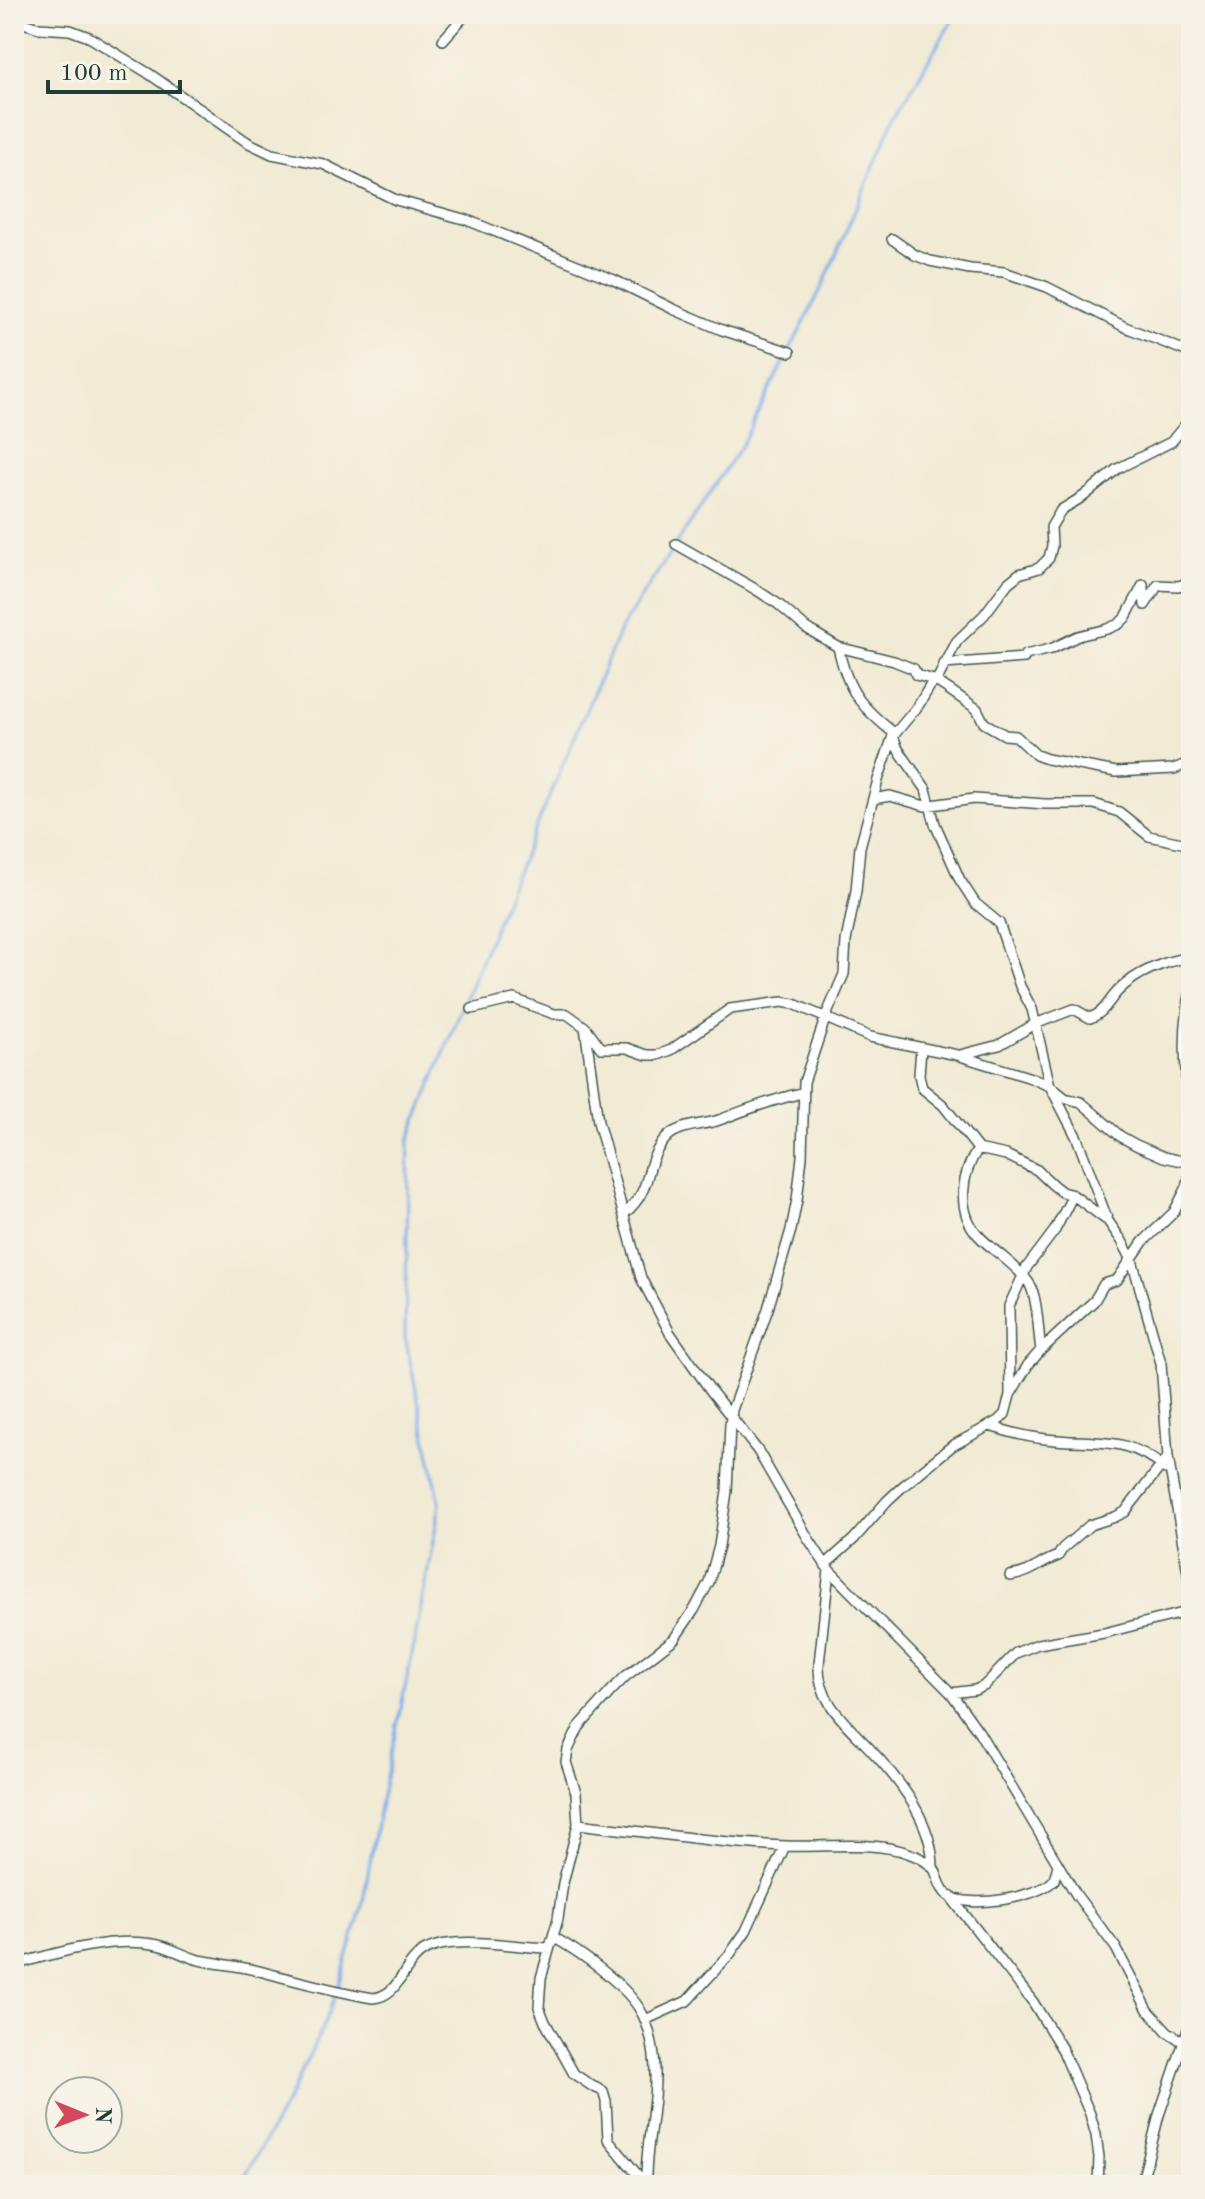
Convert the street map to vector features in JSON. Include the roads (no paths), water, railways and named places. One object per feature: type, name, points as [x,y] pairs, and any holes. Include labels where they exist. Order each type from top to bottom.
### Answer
[{"type":"street","points":[[443,40],[466,14]]},
{"type":"street","points":[[14,20],[39,28],[70,30],[89,37],[148,73],[247,142],[272,154],[336,169],[396,200],[467,220],[614,280],[722,330],[790,352]]},
{"type":"street","points":[[892,239],[930,261],[1004,272],[1047,287],[1125,327],[1191,353]]},
{"type":"street","points":[[646,2182],[608,2139],[603,2091],[574,2074],[539,2007],[541,1978],[578,1824],[576,1793],[566,1762],[572,1737],[626,1676],[674,1639],[709,1582],[719,1546],[727,1491],[731,1415],[768,1309],[791,1230],[802,1157],[804,1082],[844,974],[860,847],[894,735],[938,678],[957,641],[984,615],[1008,583],[1019,574],[1039,568],[1049,558],[1051,527],[1061,510],[1117,469],[1171,442],[1191,418]]},
{"type":"street","points":[[676,544],[755,589],[838,647],[894,661],[914,669],[916,675],[934,680],[977,709],[984,723],[1005,735],[1016,736],[1036,755],[1116,772],[1174,769],[1191,762]]},
{"type":"street","points":[[944,664],[1024,658],[1025,655],[1051,649],[1078,636],[1119,624],[1143,585],[1145,605],[1158,585],[1178,586],[1191,582]]},
{"type":"street","points":[[838,647],[843,669],[857,699],[894,735],[898,749],[926,789],[935,824],[960,880],[975,903],[999,923],[1020,986],[1032,1009],[1050,1086],[1077,1138],[1108,1221],[1132,1260],[1161,1363],[1165,1462],[1170,1474],[1191,1590]]},
{"type":"street","points":[[873,799],[890,796],[920,806],[974,799],[1094,804],[1119,812],[1149,836],[1191,845]]},
{"type":"street","points":[[957,1055],[999,1045],[1035,1024],[1074,1009],[1090,1018],[1095,1017],[1122,988],[1142,974],[1157,965],[1191,957]]},
{"type":"street","points":[[472,1009],[514,999],[554,1014],[567,1014],[585,1027],[601,1048],[627,1048],[652,1056],[671,1050],[730,1009],[782,1002],[794,1004],[870,1037],[957,1055],[1028,1077],[1050,1086],[1065,1098],[1081,1102],[1120,1136],[1136,1145],[1164,1157],[1191,1162],[1184,1030],[1191,989]]},
{"type":"street","points":[[585,1027],[598,1122],[641,1278],[670,1333],[758,1451],[827,1568],[951,1693],[986,1743],[1077,1896],[1116,1948],[1148,2010],[1168,2032],[1188,2045]]},
{"type":"street","points":[[921,1048],[919,1075],[922,1088],[943,1105],[978,1149],[1006,1155],[1037,1170],[1062,1192],[1073,1195],[1108,1221]]},
{"type":"street","points":[[624,1214],[643,1192],[656,1152],[672,1132],[802,1093]]},
{"type":"street","points":[[978,1149],[965,1179],[965,1210],[977,1235],[1029,1284],[1041,1350]]},
{"type":"street","points":[[1098,2185],[1096,2135],[1062,2049],[1033,2002],[942,1888],[933,1868],[930,1841],[903,1788],[838,1717],[822,1690],[818,1676],[827,1568],[902,1487],[952,1446],[990,1426],[1005,1414],[1018,1379],[1041,1350],[1094,1301],[1104,1284],[1117,1280],[1143,1242],[1174,1212],[1187,1187],[1191,1170]]},
{"type":"street","points":[[1010,1395],[1009,1306],[1022,1276],[1055,1230],[1073,1195]]},
{"type":"street","points":[[990,1426],[1047,1439],[1125,1444],[1165,1462]]},
{"type":"street","points":[[1010,1576],[1035,1570],[1058,1556],[1090,1525],[1125,1512],[1165,1462]]},
{"type":"street","points":[[951,1693],[984,1686],[1016,1653],[1038,1644],[1104,1633],[1191,1611]]},
{"type":"street","points":[[578,1824],[716,1841],[785,1846],[881,1847],[908,1853],[933,1868]]},
{"type":"street","points":[[645,2020],[687,2001],[730,1954],[746,1931],[785,1846]]},
{"type":"street","points":[[950,1896],[967,1900],[1004,1900],[1050,1885],[1057,1874],[1058,1865]]},
{"type":"street","points":[[553,1937],[573,1949],[624,1991],[645,2020],[655,2074],[646,2182]]},
{"type":"street","points":[[14,1965],[69,1950],[152,1944],[197,1959],[373,1998],[391,1991],[412,1961],[435,1946],[484,1943],[549,1948]]},
{"type":"street","points":[[1141,2185],[1159,2115],[1188,2045],[1191,2025]]},
{"type":"waterway","points":[[240,2185],[287,2101],[337,1992],[362,1906],[440,1504],[405,1337],[409,1140],[507,896],[621,628],[742,444],[823,285],[895,117],[956,14]]}]
